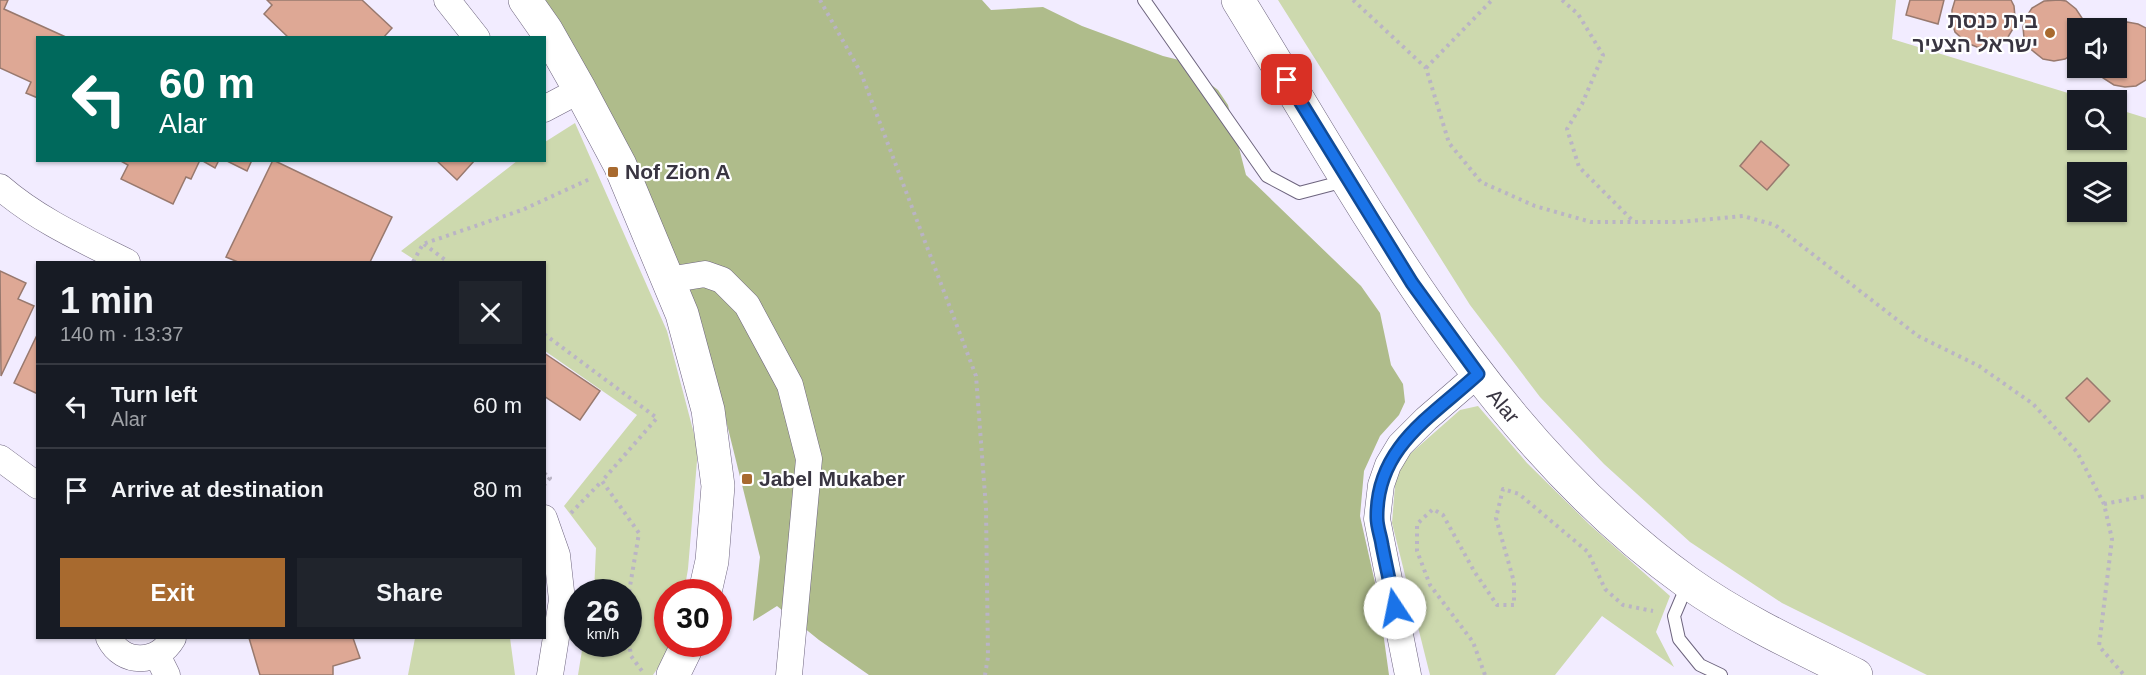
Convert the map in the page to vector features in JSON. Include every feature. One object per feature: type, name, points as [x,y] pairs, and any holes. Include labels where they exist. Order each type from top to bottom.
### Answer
[{"type":"street","points":[[447,0],[475,36]]},
{"type":"street","points":[[525,0],[546,30],[620,165],[682,314],[708,410],[718,486],[712,561],[708,579]]},
{"type":"street","name":"Alar","points":[[1238,0],[1412,283],[1478,374],[1531,439],[1634,541],[1689,583],[1749,620],[1856,675]]},
{"type":"street","points":[[546,108],[580,90]]},
{"type":"street","points":[[0,187],[20,204],[57,227],[125,261]]},
{"type":"street","points":[[668,280],[705,274],[722,280],[747,305],[790,385],[809,459],[789,675]]},
{"type":"street","points":[[1408,675],[1377,519],[1381,485],[1388,465],[1400,445],[1478,374]]},
{"type":"street","points":[[0,458],[36,485]]},
{"type":"street","points":[[548,526],[560,567],[562,600],[550,675]]},
{"type":"street","points":[[110,639],[123,653],[141,658],[166,656]]},
{"type":"street","points":[[673,675],[682,657]]},
{"type":"lane","points":[[1144,0],[1267,176],[1299,193],[1349,180]]},
{"type":"lane","points":[[1689,583],[1674,616],[1679,639],[1700,664],[1721,675]]},
{"type":"path","points":[[820,0],[861,73],[976,376],[986,508],[988,657],[985,675]]},
{"type":"path","points":[[1353,0],[1426,68],[1449,143],[1481,183],[1535,206],[1591,222],[1680,222],[1743,216],[1775,225],[1918,336],[1979,366],[2033,404],[2077,452],[2104,504],[2112,539],[2099,646],[2124,675]]},
{"type":"path","points":[[1426,68],[1492,0]]},
{"type":"path","points":[[1562,0],[1578,14],[1604,55],[1582,104],[1567,129],[1579,167],[1634,222]]},
{"type":"path","points":[[414,261],[423,244],[522,210],[620,165]]},
{"type":"path","points":[[423,244],[447,261]]},
{"type":"path","points":[[546,335],[657,418],[602,481],[548,526]]},
{"type":"path","points":[[602,481],[639,533],[631,579]]},
{"type":"path","points":[[1485,675],[1473,642],[1431,585],[1417,551],[1417,524],[1432,509],[1443,515],[1474,571],[1497,605],[1514,605],[1514,582],[1496,518],[1503,489],[1519,494],[1588,552],[1605,589],[1623,605],[1674,616]]},
{"type":"path","points":[[2104,504],[2146,496]]},
{"type":"path","points":[[632,657],[645,675]]},
{"type":"green space","points":[[537,0],[982,0],[991,10],[1043,7],[1082,26],[1179,60],[1218,90],[1228,105],[1246,175],[1361,286],[1380,313],[1391,365],[1403,384],[1405,402],[1399,415],[1380,436],[1364,471],[1360,516],[1378,596],[1389,675],[869,675],[819,640],[777,606],[753,621],[760,557],[702,324],[623,150]]},
{"type":"green space","points":[[1278,0],[1896,0],[1892,39],[2067,93],[2067,150],[2127,150],[2127,112],[2146,118],[2146,675],[1927,675],[1782,603],[1690,542],[1604,464],[1540,397],[1470,305]]},
{"type":"green space","points":[[575,123],[667,331],[698,449],[686,579],[654,579],[654,657],[665,657],[653,675],[578,675],[581,657],[642,657],[642,579],[595,579],[596,548],[564,506],[637,415],[546,352],[546,261],[416,261],[401,251],[516,162],[546,162],[546,141]]},
{"type":"green space","points":[[1478,406],[1527,463],[1590,525],[1670,596],[1656,632],[1674,667],[1602,616],[1555,675],[1430,675],[1392,523],[1396,473],[1410,454],[1460,410]]},
{"type":"green space","points":[[415,639],[510,639],[515,675],[408,675]]},
{"type":"building","points":[[0,0],[8,0],[4,9],[64,36],[36,36],[36,97],[26,93],[31,82],[0,68]]},
{"type":"building","points":[[267,0],[362,0],[392,28],[385,36],[287,36],[264,14],[272,5]]},
{"type":"building","points":[[1910,0],[1944,0],[1938,24],[1906,15]]},
{"type":"building","points":[[1955,0],[2011,0],[2014,6],[2014,27],[2008,37],[1989,48],[1967,43],[1955,32],[1952,22]]},
{"type":"building","name":"בית כנסת ישראל הצעיר","points":[[2044,1],[2066,1],[2082,18],[2067,18],[2067,58],[2065,59],[2054,61],[2043,59],[2028,47],[2024,38],[2023,27],[2026,17],[2032,8]]},
{"type":"building","points":[[2127,22],[2138,24],[2146,28],[2146,80],[2136,86],[2114,85],[2103,78],[2127,78]]},
{"type":"building","points":[[1761,141],[1789,165],[1767,190],[1740,166]]},
{"type":"building","points":[[123,162],[199,162],[191,179],[186,177],[173,204],[121,179],[128,165]]},
{"type":"building","points":[[204,162],[218,162],[215,168]]},
{"type":"building","points":[[229,162],[251,162],[247,171]]},
{"type":"building","points":[[272,162],[277,162],[392,217],[370,261],[236,261],[226,257]]},
{"type":"building","points":[[438,162],[473,162],[457,180]]},
{"type":"building","points":[[0,271],[26,283],[18,299],[34,306],[1,376]]},
{"type":"building","points":[[36,337],[36,393],[14,383]]},
{"type":"building","points":[[546,354],[600,391],[580,420],[546,397]]},
{"type":"building","points":[[2087,378],[2110,401],[2089,422],[2066,398]]},
{"type":"building","points":[[249,639],[353,639],[360,658],[333,666],[333,675],[260,675]]},
{"type":"place","name":"בית כנסת ישראל הצעיר","points":[[2050,33]]},
{"type":"place","name":"Nof Zion A","points":[[613,172]]},
{"type":"place","name":"Jabel Mukaber","points":[[747,479]]},
{"type":"route","points":[[1287,80],[1412,283],[1478,374],[1400,445],[1388,465],[1381,485],[1377,519],[1395,608]]}]
